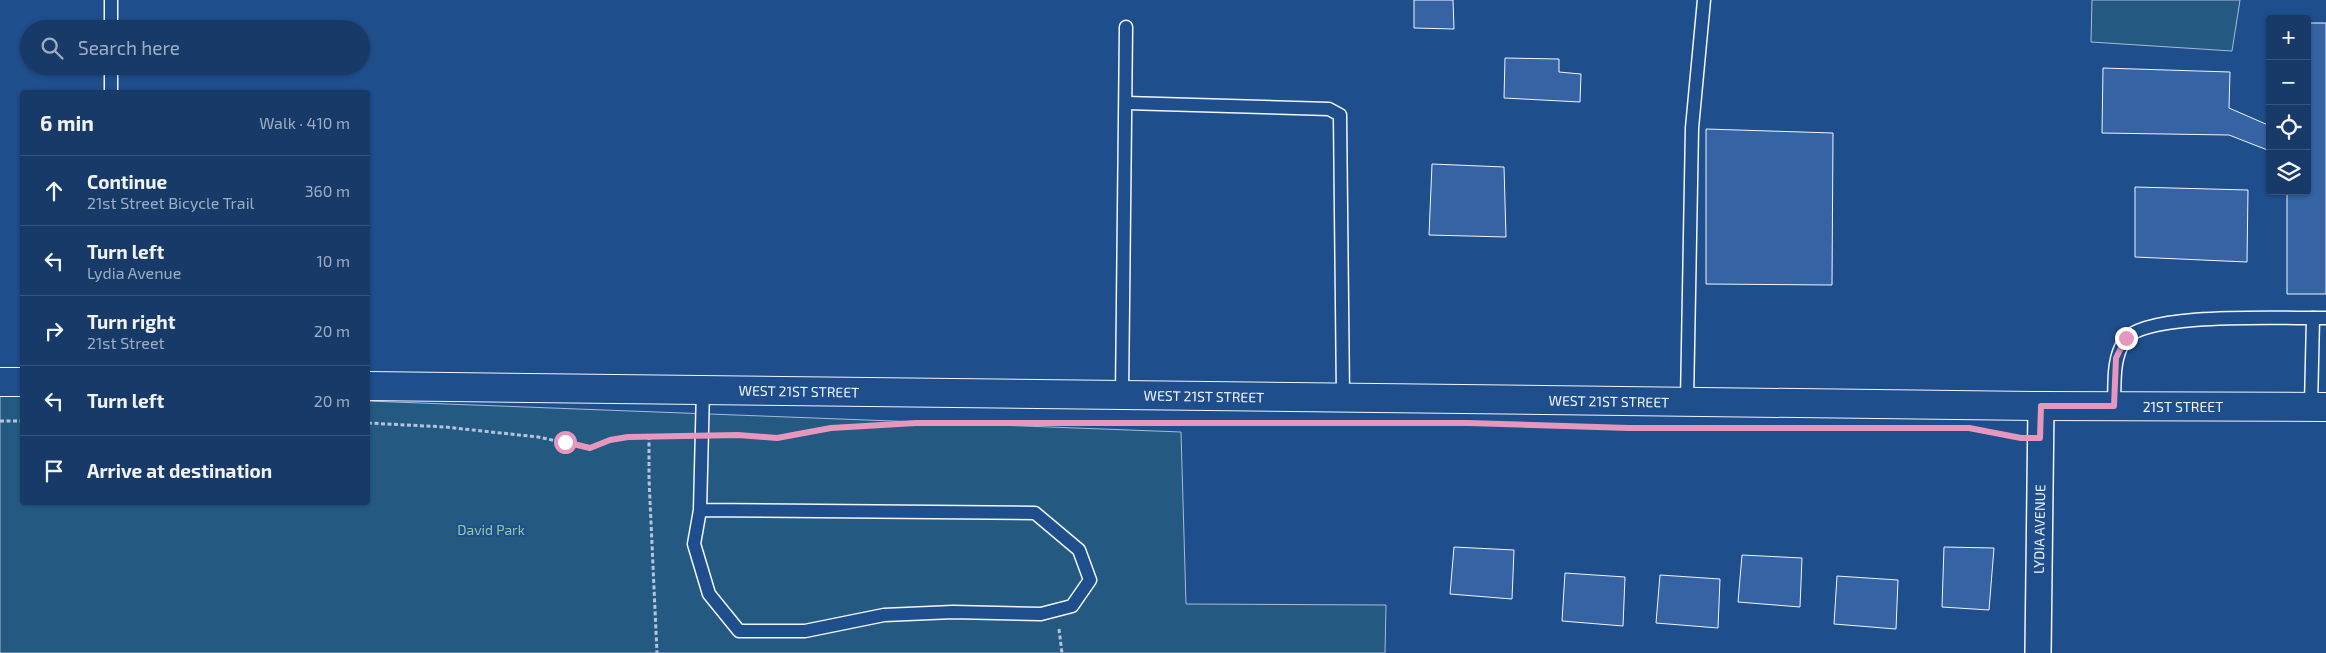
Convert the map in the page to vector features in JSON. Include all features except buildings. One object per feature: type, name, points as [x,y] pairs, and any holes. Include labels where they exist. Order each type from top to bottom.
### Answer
[{"type":"street","points":[[0,382],[20,382]]},
{"type":"street","name":"WEST 21ST STREET","points":[[370,386],[2041,406]]},
{"type":"street","name":"21ST STREET","points":[[2041,406],[2319,406]]},
{"type":"street","name":"LYDIA AVENUE","points":[[2038,653],[2041,406]]},
{"type":"lane","points":[[111,0],[111,20]]},
{"type":"lane","points":[[1688,402],[1692,128],[1704,0]]},
{"type":"lane","points":[[1122,395],[1126,27]]},
{"type":"lane","points":[[111,75],[111,90]]},
{"type":"lane","points":[[1126,103],[1329,109],[1340,115],[1343,397]]},
{"type":"lane","points":[[2114,406],[2116,358],[2126,338],[2147,326],[2182,320],[2320,318],[2319,406]]},
{"type":"lane","points":[[700,510],[1035,513],[1079,550],[1090,580],[1072,606],[1041,614],[953,612],[884,615],[805,631],[739,631],[709,594],[694,544],[700,510],[703,390]]},
{"type":"path","points":[[0,421],[20,421]]},
{"type":"path","points":[[370,422],[445,426],[538,437],[590,448],[610,440],[649,436],[702,435],[777,438],[804,432],[853,426],[955,423]]},
{"type":"path","points":[[649,436],[656,653]]},
{"type":"green space","points":[[2092,0],[2240,0],[2232,51],[2091,42]]},
{"type":"green space","name":"David Park","points":[[0,387],[20,388],[20,505],[370,505],[370,401],[1181,432],[1186,604],[1386,605],[1385,653],[0,653]]},
{"type":"route","points":[[565,442],[590,448],[610,440],[628,437],[738,435],[777,438],[804,432],[853,426],[984,423],[1170,425],[1311,423],[1410,425],[1468,423],[1629,428],[1969,428],[2021,438],[2040,438],[2041,406],[2114,406],[2116,358],[2126,338]]}]
